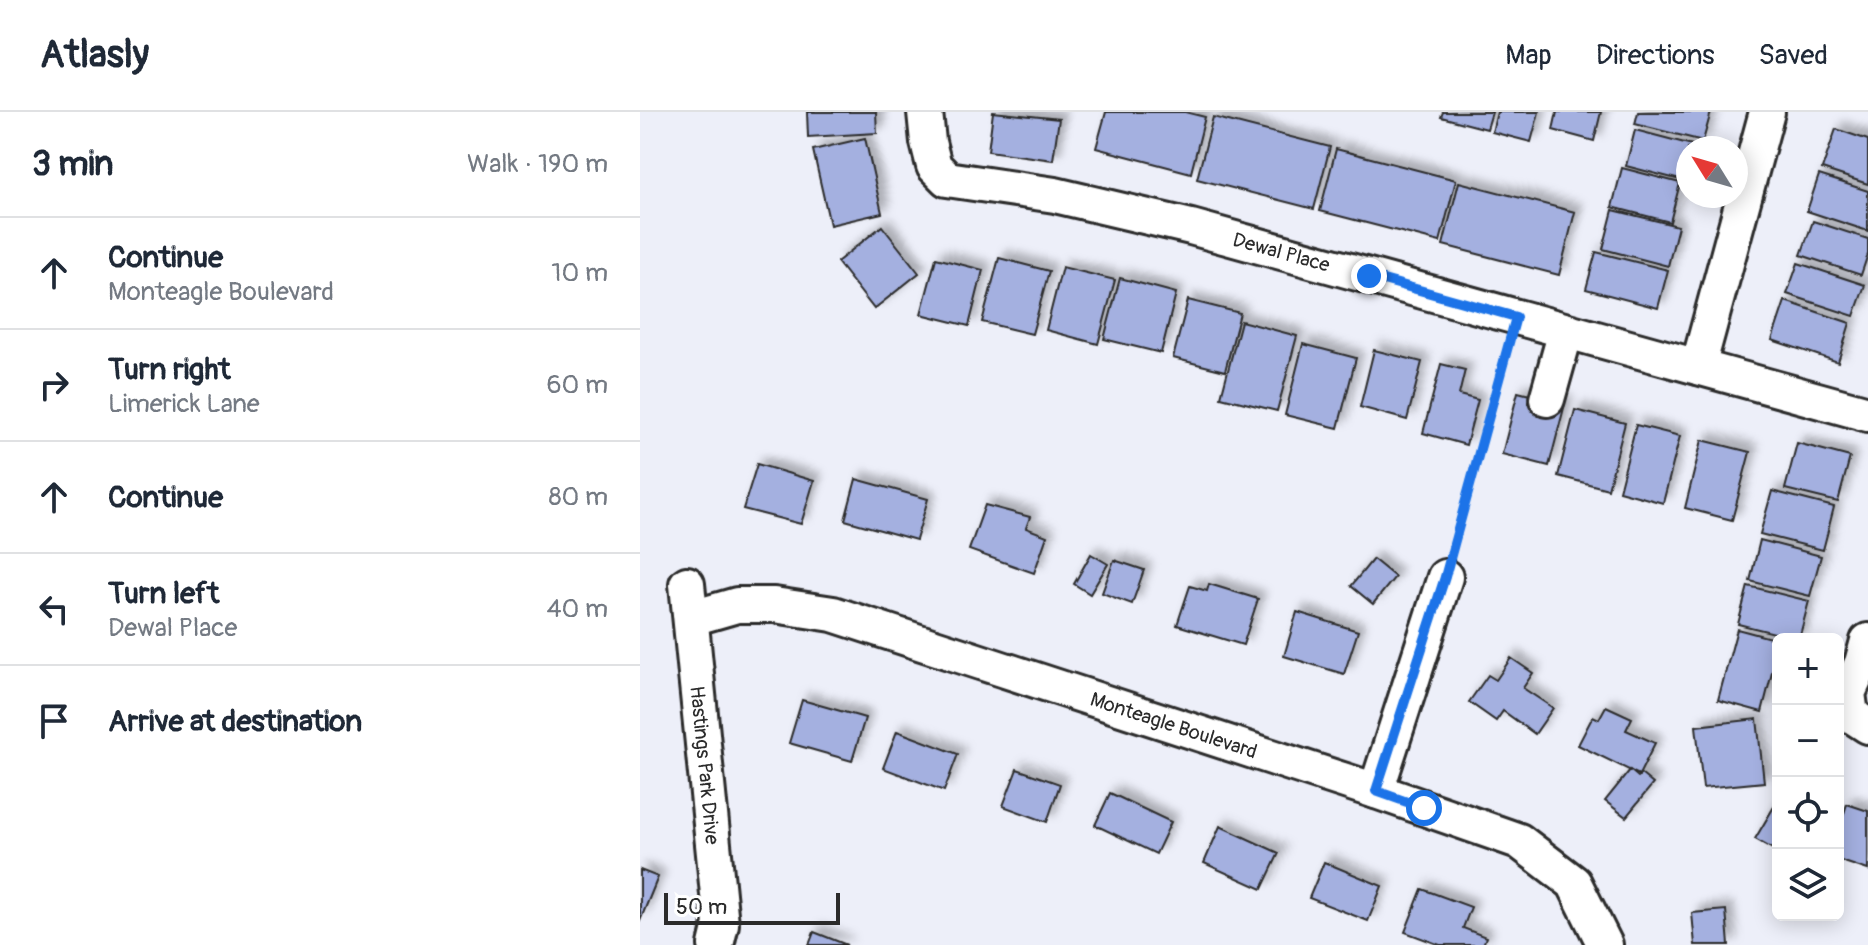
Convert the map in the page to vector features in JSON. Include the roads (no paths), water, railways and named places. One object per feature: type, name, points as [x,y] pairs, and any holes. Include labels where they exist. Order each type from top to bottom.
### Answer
[{"type":"street","name":"Dewal Place","points":[[925,112],[934,166],[947,179],[1055,195],[1191,227],[1868,414]]},
{"type":"street","points":[[1698,367],[1767,112]]},
{"type":"street","points":[[1547,399],[1566,331]]},
{"type":"street","points":[[1376,791],[1445,577]]},
{"type":"street","name":"Hastings Park Drive","points":[[687,584],[721,924],[716,945]]},
{"type":"street","name":"Monteagle Boulevard","points":[[692,618],[737,605],[774,605],[833,614],[1376,791],[1519,841],[1574,883],[1605,945]]},
{"type":"street","points":[[1868,641],[1848,693],[1851,715],[1868,726]]}]
